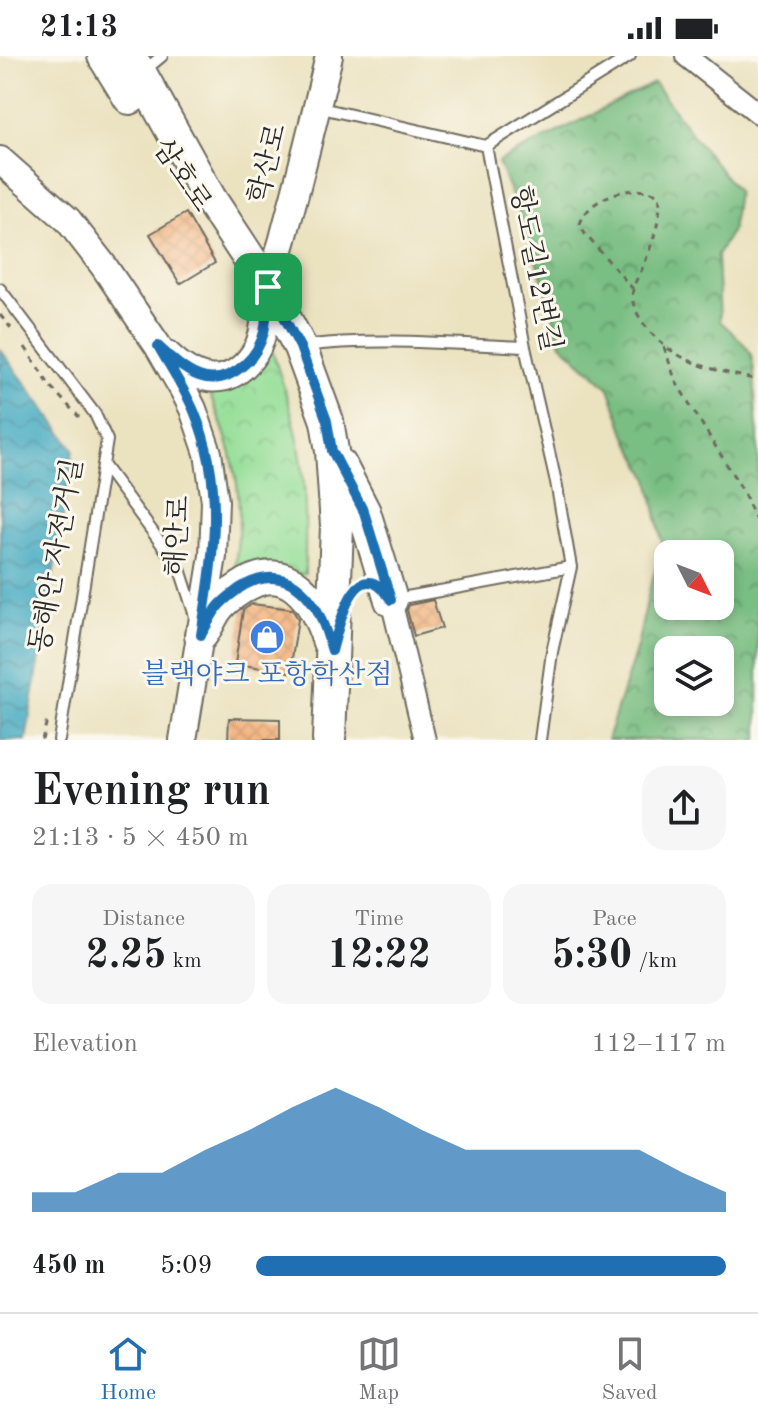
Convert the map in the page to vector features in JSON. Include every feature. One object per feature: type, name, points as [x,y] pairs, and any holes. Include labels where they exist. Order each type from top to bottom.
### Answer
[{"type":"main road","name":"삼호로","points":[[104,56],[242,266],[268,287]]},
{"type":"main road","name":"삼호로","points":[[144,62],[210,199],[268,287],[300,347],[327,421],[337,526],[329,740]]},
{"type":"main road","points":[[332,451],[364,512],[391,600]]},
{"type":"main road","points":[[201,635],[218,607],[235,592],[264,577],[276,577],[288,580],[309,599],[323,624],[332,651]]},
{"type":"main road","points":[[332,651],[347,602],[358,586],[374,583],[383,588],[391,600]]},
{"type":"street","name":"학산로","points":[[158,346],[181,368],[211,379],[236,372],[258,347],[264,333],[268,287],[329,56]]},
{"type":"street","points":[[686,56],[758,113]]},
{"type":"street","points":[[2,165],[68,220],[158,346]]},
{"type":"street","name":"해안로","points":[[158,346],[193,409],[208,453],[212,476],[213,556],[183,740]]},
{"type":"street","points":[[391,600],[425,740]]},
{"type":"lane","points":[[317,107],[486,146],[630,56]]},
{"type":"lane","name":"항도길12번길","points":[[486,146],[571,567]]},
{"type":"lane","points":[[0,289],[95,414],[107,440],[59,740]]},
{"type":"lane","points":[[300,347],[393,341],[525,347]]},
{"type":"lane","points":[[104,466],[180,569],[201,635]]},
{"type":"lane","points":[[391,600],[571,567],[552,652],[540,740]]},
{"type":"path","points":[[633,289],[585,234],[580,224],[583,215],[606,198],[625,192],[649,190],[659,195],[660,215],[644,266],[633,289],[633,306],[656,340],[685,360],[758,380]]},
{"type":"path","points":[[0,315],[17,336]]},
{"type":"path","name":"동해안 자전거길","points":[[23,344],[50,386],[81,420]]},
{"type":"path","points":[[664,347],[676,382],[743,491],[758,525]]},
{"type":"path","points":[[42,740],[49,713]]},
{"type":"green space","points":[[654,83],[737,191],[732,230],[717,255],[720,321],[748,349],[754,376],[758,432],[758,740],[607,740],[637,647],[654,575],[654,620],[734,620],[734,540],[662,540],[649,479],[626,436],[609,388],[561,344],[527,234],[498,162]]},
{"type":"green space","points":[[270,344],[291,410],[300,451],[305,497],[305,574],[244,576],[235,567],[239,500],[234,467],[207,389]]},
{"type":"water","points":[[0,349],[74,449],[26,740],[0,740]]},
{"type":"building","points":[[186,213],[215,263],[180,284],[150,234]]},
{"type":"building","points":[[433,600],[442,628],[414,636],[407,610],[409,605]]},
{"type":"building","name":"블랙야크 포항학산점","points":[[252,604],[292,609],[298,619],[290,672],[235,664],[243,610]]},
{"type":"building","points":[[229,718],[280,719],[280,740],[228,740]]},
{"type":"place","name":"블랙야크 포항학산점","points":[[267,637]]},
{"type":"route","points":[[268,287],[300,347],[327,421],[332,451],[364,512],[391,600],[383,588],[374,583],[358,586],[347,602],[332,651],[323,624],[309,599],[288,580],[276,577],[264,577],[235,592],[218,607],[201,635],[215,529],[212,476],[208,453],[193,409],[158,346],[181,368],[198,376],[223,378],[236,372],[249,360],[264,333],[268,287]]}]
